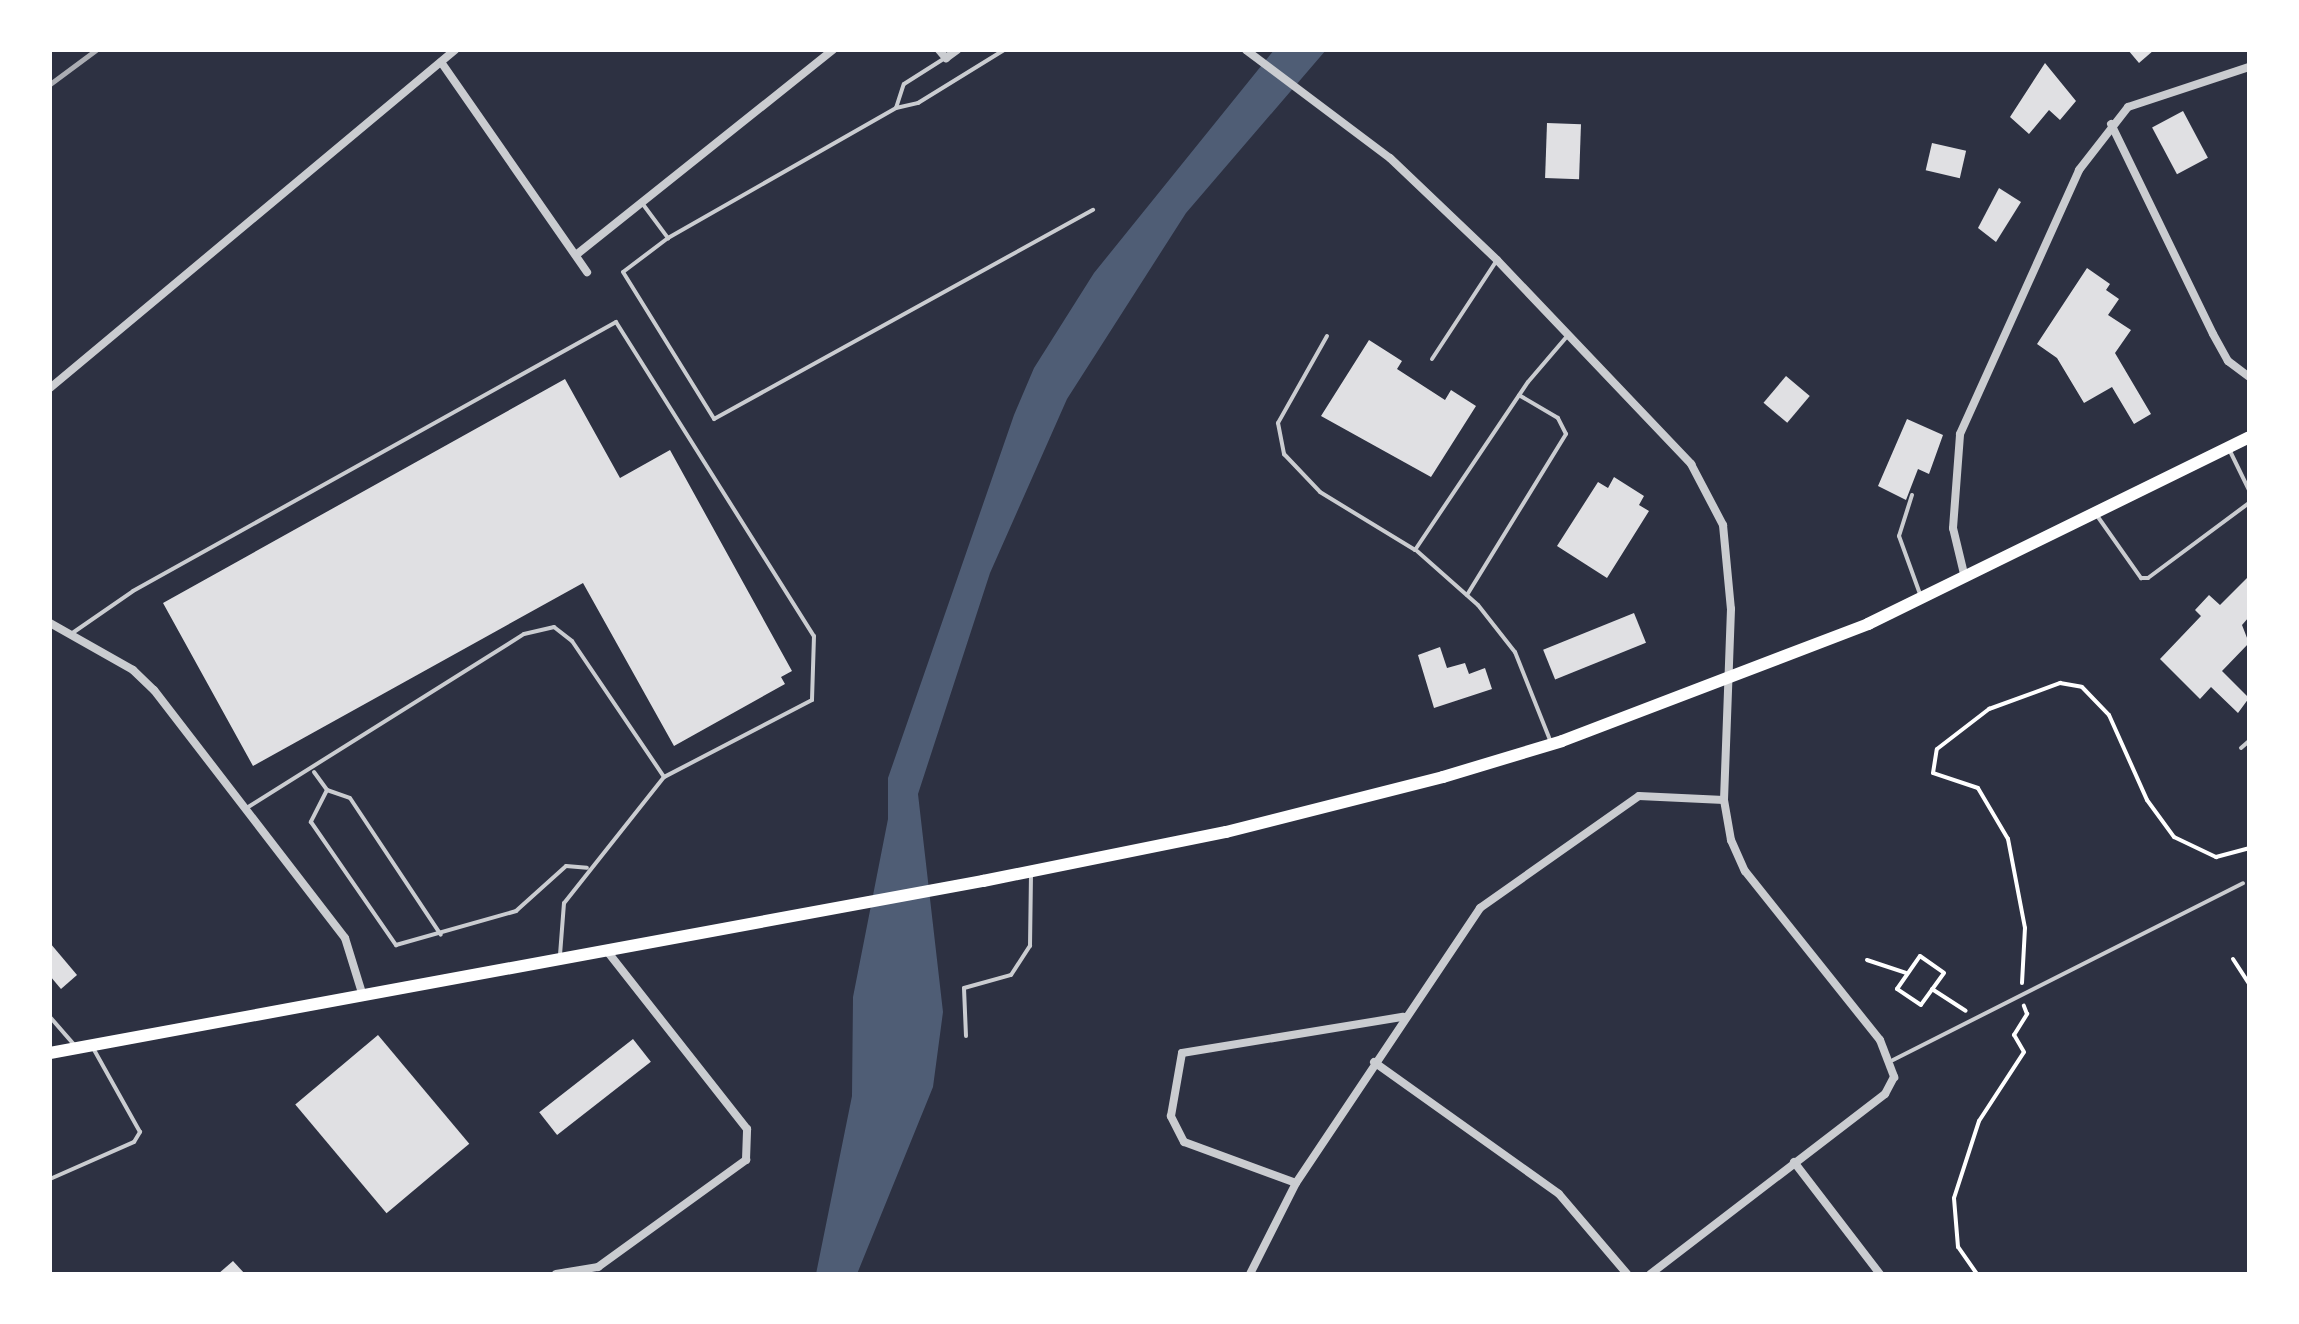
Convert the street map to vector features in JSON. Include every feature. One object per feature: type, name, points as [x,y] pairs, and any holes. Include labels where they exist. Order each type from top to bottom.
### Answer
[{"type":"main road","points":[[50,1052],[604,946],[982,881],[1226,832],[1552,744],[1725,682],[1922,599],[2249,437]]},
{"type":"street","points":[[50,388],[455,50]]},
{"type":"street","points":[[576,255],[833,50]]},
{"type":"street","points":[[942,54],[957,50]]},
{"type":"street","points":[[1246,50],[1390,158],[1496,260],[1692,464],[1716,510],[1729,560],[1724,800],[1730,840],[1746,871],[1892,1060],[1885,1094],[1650,1274]]},
{"type":"street","points":[[441,62],[587,272]]},
{"type":"street","points":[[1965,578],[1953,528],[1960,434],[2079,170],[2111,124],[2154,94],[2249,68]]},
{"type":"street","points":[[2111,124],[2213,334],[2228,361],[2249,377]]},
{"type":"street","points":[[50,623],[67,636],[134,670],[344,938],[362,992]]},
{"type":"street","points":[[1250,1274],[1296,1183],[1480,908],[1532,866],[1639,796],[1724,800]]},
{"type":"street","points":[[556,1274],[600,1270],[746,1160],[746,1128],[604,946]]},
{"type":"street","points":[[1296,1183],[1184,1142],[1171,1116],[1182,1053],[1405,1016]]},
{"type":"street","points":[[1374,1062],[1559,1194],[1626,1274]]},
{"type":"street","points":[[1794,1162],[1880,1274]]},
{"type":"lane","points":[[1004,50],[918,102],[896,108],[668,238],[623,272],[714,419],[1092,210]]},
{"type":"lane","points":[[896,108],[904,84],[942,54]]},
{"type":"lane","points":[[642,203],[668,238]]},
{"type":"lane","points":[[1432,359],[1496,260]]},
{"type":"lane","points":[[67,636],[134,591],[616,322],[814,636],[812,700],[664,777],[587,868],[564,903],[560,955]]},
{"type":"lane","points":[[1415,550],[1519,395],[1569,334]]},
{"type":"lane","points":[[1327,336],[1278,423],[1284,454],[1320,492],[1415,550],[1468,595],[1516,652],[1552,744]]},
{"type":"lane","points":[[1468,595],[1566,434],[1558,418],[1519,395]]},
{"type":"lane","points":[[2228,447],[2249,490]]},
{"type":"lane","points":[[1912,495],[1899,536],[1922,599]]},
{"type":"lane","points":[[2096,513],[2141,578],[2148,578],[2249,504]]},
{"type":"lane","points":[[246,809],[314,772],[524,634],[554,627],[572,642],[664,777]]},
{"type":"lane","points":[[2240,748],[2249,741]]},
{"type":"lane","points":[[314,772],[327,790],[350,798],[440,934]]},
{"type":"lane","points":[[327,790],[311,822],[388,940],[407,944],[516,910],[566,866],[587,868]]},
{"type":"lane","points":[[966,1036],[964,988],[1011,975],[1030,946],[1030,871]]},
{"type":"lane","points":[[1892,1060],[2243,884]]},
{"type":"lane","points":[[50,1017],[83,1045],[140,1132],[134,1142],[50,1179]]},
{"type":"path","points":[[1937,749],[1954,731],[1989,708],[2045,688],[2082,687],[2109,715],[2148,800],[2174,836],[2216,856],[2235,858],[2249,848]]},
{"type":"path","points":[[1920,956],[1944,972],[1921,1006],[1897,989],[1908,974],[1920,956]]},
{"type":"path","points":[[2232,959],[2249,984]]},
{"type":"path","points":[[1868,960],[1908,974]]},
{"type":"path","points":[[1932,989],[1974,1017]]},
{"type":"water","points":[[1274,50],[1326,50],[1186,213],[1067,399],[990,573],[918,794],[943,1012],[933,1087],[857,1274],[816,1274],[852,1096],[853,997],[888,819],[888,778],[1014,415],[1034,368],[1094,273]]},
{"type":"building","points":[[2128,50],[2154,50],[2139,63]]},
{"type":"building","points":[[2045,63],[2076,101],[2060,120],[2049,110],[2029,134],[2010,117]]},
{"type":"building","points":[[2183,111],[2208,158],[2177,174],[2152,127]]},
{"type":"building","points":[[1547,123],[1581,124],[1579,179],[1545,178]]},
{"type":"building","points":[[1932,143],[1966,151],[1960,178],[1926,170]]},
{"type":"building","points":[[1999,188],[2021,202],[1996,242],[1978,228]]},
{"type":"building","points":[[2087,268],[2110,284],[2106,290],[2119,299],[2108,315],[2131,330],[2115,353],[2151,414],[2134,424],[2112,387],[2084,403],[2057,358],[2037,344]]},
{"type":"building","points":[[1369,340],[1402,361],[1397,369],[1445,400],[1451,390],[1476,406],[1431,477],[1321,416]]},
{"type":"building","points":[[1786,376],[1810,396],[1787,423],[1764,403]]},
{"type":"building","points":[[565,379],[620,478],[670,450],[792,671],[781,677],[785,684],[674,746],[583,583],[253,766],[163,603]]},
{"type":"building","points":[[1907,419],[1943,435],[1929,474],[1918,469],[1906,500],[1878,486]]},
{"type":"building","points":[[1614,477],[1644,496],[1639,505],[1649,511],[1607,578],[1557,546],[1598,482],[1608,488]]},
{"type":"building","points":[[2249,576],[2249,617],[2242,625],[2249,643],[2222,671],[2249,698],[2238,713],[2211,687],[2200,699],[2160,659],[2201,616],[2195,610],[2209,595],[2220,605]]},
{"type":"building","points":[[1634,613],[1646,643],[1555,679],[1543,650]]},
{"type":"building","points":[[1440,647],[1447,668],[1465,663],[1469,674],[1485,668],[1492,689],[1434,708],[1418,655]]},
{"type":"building","points":[[50,943],[77,975],[61,989],[50,976]]},
{"type":"building","points":[[378,1035],[469,1144],[387,1213],[295,1104]]},
{"type":"building","points":[[633,1039],[651,1062],[557,1135],[539,1112]]},
{"type":"building","points":[[233,1261],[245,1274],[218,1274]]},
{"type":"railway","points":[[50,84],[96,50]]}]
